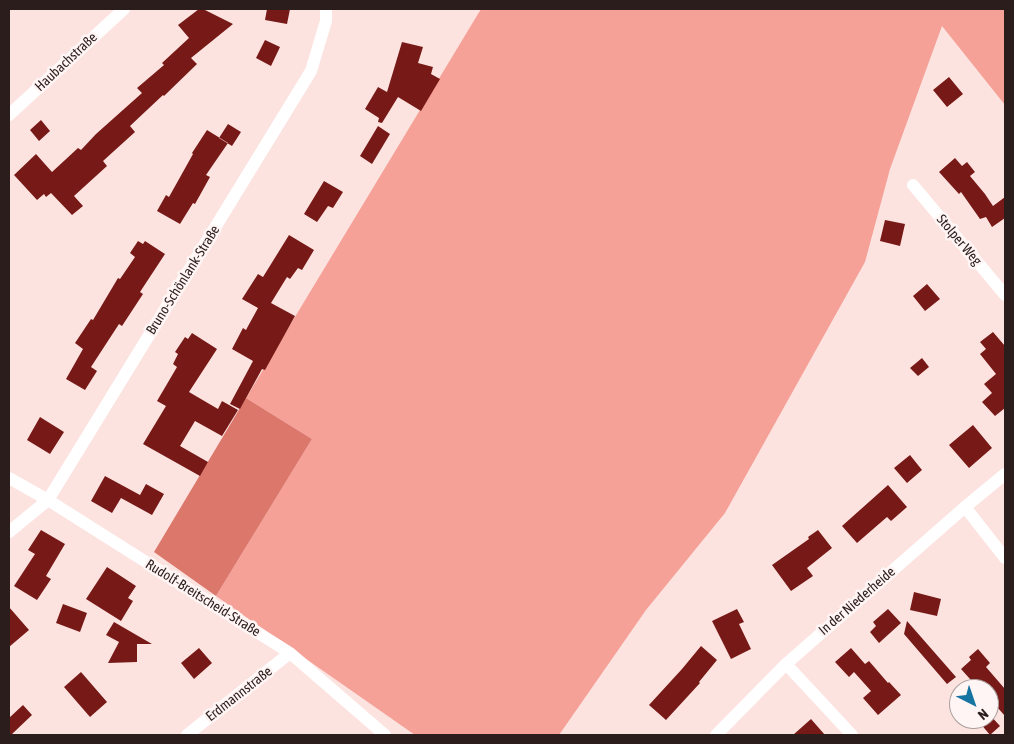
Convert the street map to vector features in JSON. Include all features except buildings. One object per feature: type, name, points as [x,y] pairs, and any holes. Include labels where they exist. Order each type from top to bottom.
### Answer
[{"type":"street","name":"Haubachstraße","points":[[9,115],[124,9]]},
{"type":"street","name":"Bruno-Schönlank-Straße","points":[[9,532],[48,500],[312,71],[326,21],[326,9]]},
{"type":"street","name":"Stolper Weg","points":[[913,185],[1005,295]]},
{"type":"street","name":"In der Niederheide","points":[[716,735],[786,664],[1005,474]]},
{"type":"street","name":"Rudolf-Breitscheid-Straße","points":[[9,478],[48,500],[290,653],[385,735]]},
{"type":"street","points":[[965,507],[1005,558]]},
{"type":"street","name":"Erdmannstraße","points":[[187,735],[290,653]]},
{"type":"street","points":[[786,664],[852,735]]},
{"type":"shaded area","points":[[481,9],[1005,9],[1005,105],[942,26],[890,169],[865,262],[725,513],[646,610],[559,735],[415,735],[216,596],[312,439],[246,398]]},
{"type":"shaded area","points":[[246,398],[312,439],[216,596],[154,552]]}]
